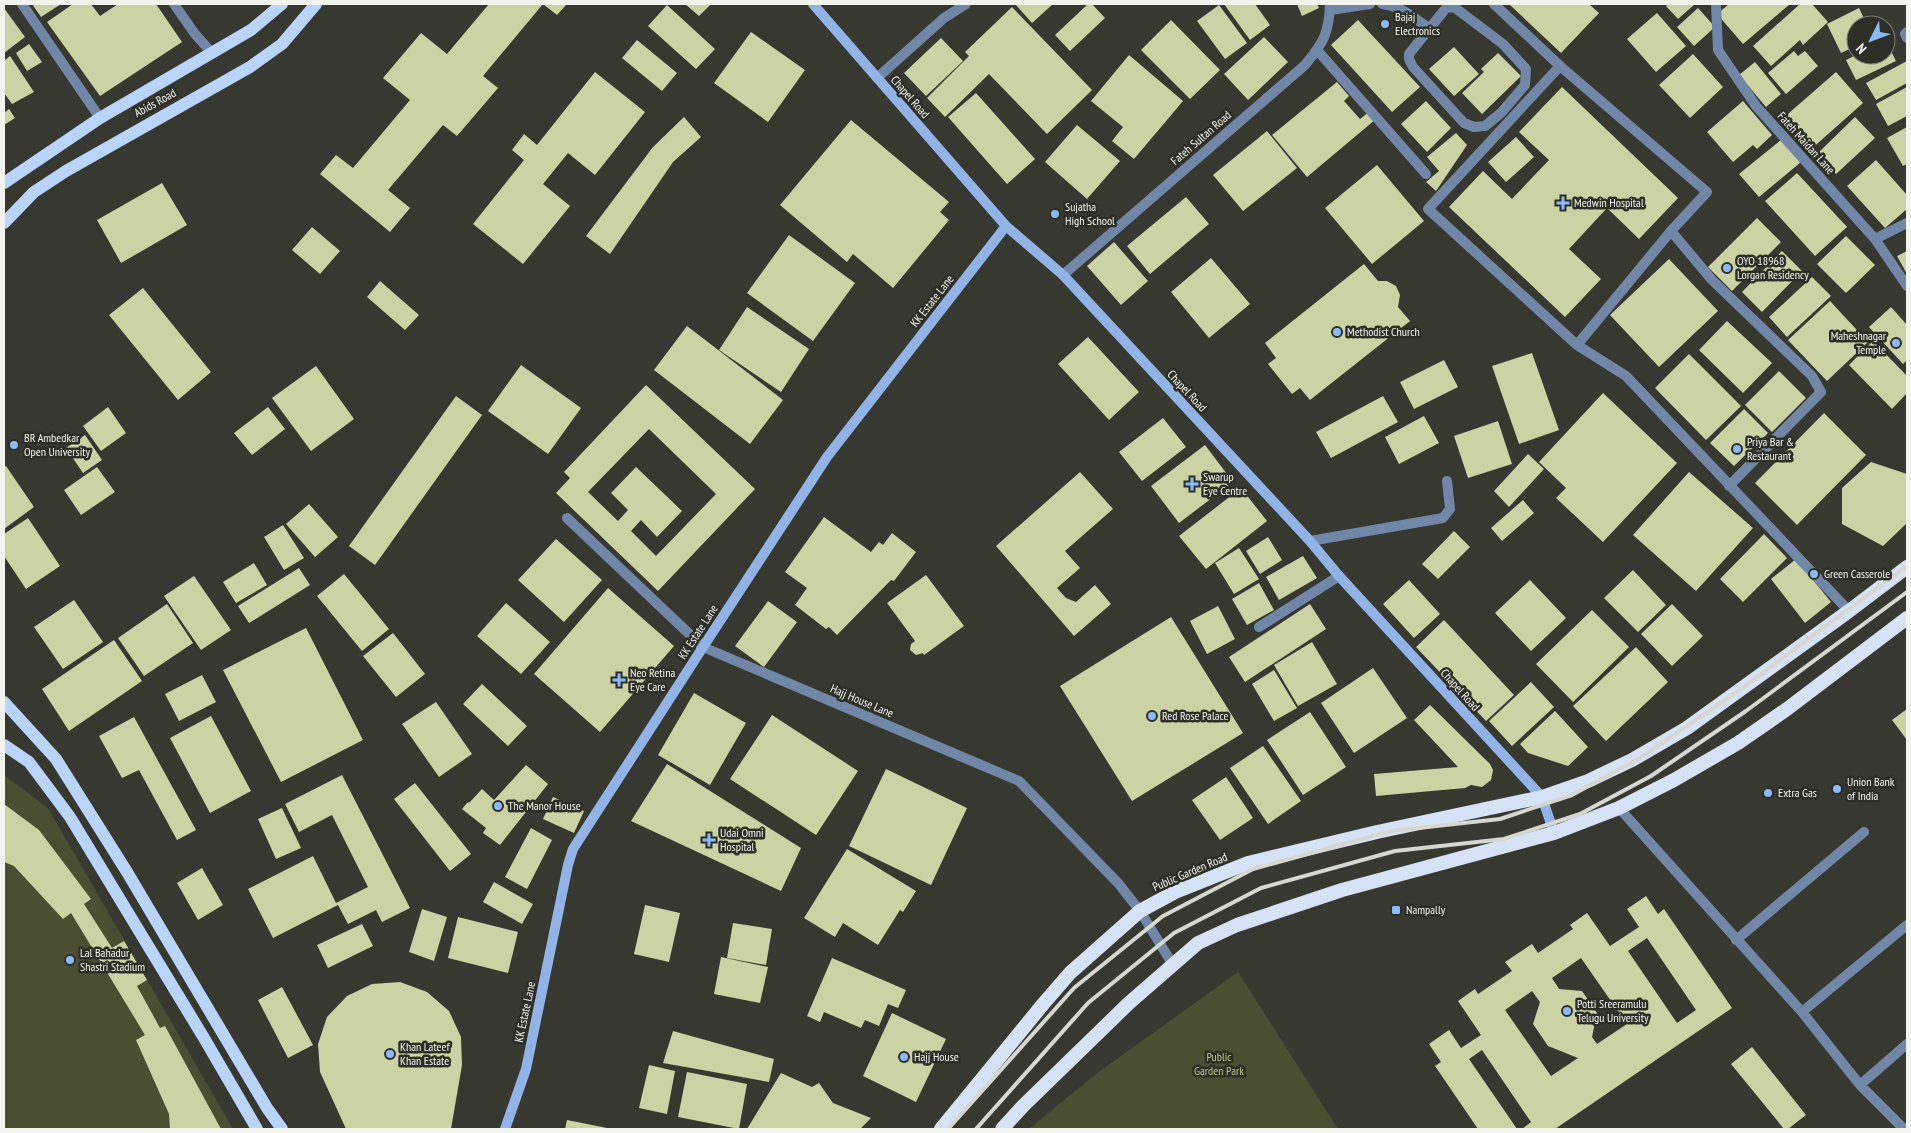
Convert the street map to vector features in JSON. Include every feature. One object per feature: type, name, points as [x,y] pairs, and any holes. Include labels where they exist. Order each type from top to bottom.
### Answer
[{"type":"highway","name":"Public Garden Road","points":[[941,1129],[1070,973],[1140,911],[1175,892],[1248,863],[1377,832],[1542,797],[1588,781],[1632,760],[1687,728],[1907,567]]},
{"type":"highway","points":[[1002,1129],[1023,1106],[1122,1010],[1198,943],[1236,924],[1342,890],[1554,833],[1619,808],[1674,780],[1738,743],[1787,709],[1907,618]]},
{"type":"main road","points":[[4,183],[100,118],[251,30],[282,4]]},
{"type":"main road","name":"Abids Road","points":[[4,223],[34,192],[66,171],[250,67],[282,44],[316,4]]},
{"type":"main road","name":"Chapel Road","points":[[813,4],[1006,226],[1063,275],[1542,797]]},
{"type":"main road","name":"KK Estate Lane","points":[[506,1129],[526,1069],[568,865],[573,849],[702,647],[827,457],[1006,226]]},
{"type":"main road","points":[[4,702],[56,759],[127,872],[267,1108],[282,1129]]},
{"type":"main road","points":[[4,745],[29,762],[70,818],[204,1038],[256,1129]]},
{"type":"main road","points":[[1542,797],[1554,833]]},
{"type":"street","points":[[22,4],[100,118]]},
{"type":"street","points":[[174,4],[195,34],[212,53]]},
{"type":"street","points":[[877,78],[944,18],[966,4]]},
{"type":"street","points":[[1330,7],[1370,4]]},
{"type":"street","points":[[1382,4],[1409,13],[1428,28]]},
{"type":"street","points":[[1494,4],[1560,66],[1707,192],[1671,231],[1577,345]]},
{"type":"street","name":"Fateh Maidan Lane","points":[[1716,4],[1718,50],[1756,106],[1875,239],[1907,286]]},
{"type":"street","name":"Fateh Sultan Road","points":[[1063,275],[1305,65],[1322,44],[1329,25],[1330,7]]},
{"type":"street","points":[[1454,7],[1503,44],[1526,69],[1525,85],[1501,113],[1485,126],[1474,127],[1464,122],[1413,67],[1409,54],[1428,28],[1446,8],[1454,7]]},
{"type":"street","points":[[1907,32],[1905,34],[1907,38]]},
{"type":"street","points":[[1317,50],[1426,174]]},
{"type":"street","points":[[1560,66],[1428,209],[1577,345],[1626,376],[1849,611]]},
{"type":"street","points":[[1875,239],[1907,223]]},
{"type":"street","points":[[1671,231],[1712,280],[1812,376],[1821,392],[1729,486]]},
{"type":"street","points":[[1310,542],[1443,518],[1450,510],[1447,481]]},
{"type":"street","name":"Hajj House Lane","points":[[567,518],[702,647],[1018,781],[1118,883],[1140,911],[1173,965]]},
{"type":"street","points":[[1259,627],[1339,576]]},
{"type":"street","points":[[1619,808],[1802,1012],[1860,1085],[1904,1129]]},
{"type":"street","points":[[1736,940],[1864,832]]},
{"type":"street","points":[[1802,1012],[1907,925]]},
{"type":"street","points":[[1860,1085],[1907,1044]]},
{"type":"green space","name":"Lal Bahadur Shastri Stadium","points":[[4,775],[48,808],[233,1129],[4,1129]]},
{"type":"green space","name":"Public Garden Park","points":[[1238,972],[1338,1129],[1029,1129],[1096,1074]]},
{"type":"building","points":[[32,4],[61,4],[41,17]]},
{"type":"building","points":[[73,4],[91,4],[100,16],[118,4],[156,4],[182,42],[100,96],[47,22]]},
{"type":"building","points":[[489,4],[543,4],[483,76],[498,88],[457,136],[443,125],[388,190],[410,208],[390,232],[320,174],[336,155],[353,168],[410,100],[383,78],[421,33],[447,54]]},
{"type":"building","points":[[543,4],[567,4],[557,15]]},
{"type":"building","points":[[685,4],[711,4],[699,16]]},
{"type":"building","points":[[1015,4],[1053,4],[1032,23]]},
{"type":"building","points":[[1088,4],[1092,4],[1105,18],[1070,51],[1055,35]]},
{"type":"building","points":[[1224,4],[1255,4],[1270,25],[1250,40]]},
{"type":"building","points":[[1297,4],[1317,4],[1319,8],[1302,16]]},
{"type":"building","points":[[1509,4],[1589,4],[1599,13],[1561,53]]},
{"type":"building","points":[[1668,4],[1695,4],[1678,19],[1666,6]]},
{"type":"building","points":[[1729,4],[1790,4],[1743,44],[1717,14]]},
{"type":"building","points":[[1800,4],[1812,4],[1828,22],[1803,45],[1800,40],[1771,66],[1753,46]]},
{"type":"building","points":[[667,5],[715,49],[696,69],[648,26]]},
{"type":"building","points":[[1219,5],[1247,43],[1225,59],[1197,21]]},
{"type":"building","points":[[1012,7],[1092,90],[1047,134],[989,74],[945,117],[927,98],[969,56],[965,52]]},
{"type":"building","points":[[4,8],[25,37],[4,53]]},
{"type":"building","points":[[1698,8],[1715,27],[1694,46],[1677,27]]},
{"type":"building","points":[[1859,8],[1862,15],[1846,15],[1846,51],[1841,53],[1827,24]]},
{"type":"building","points":[[1657,13],[1686,46],[1656,72],[1627,39]]},
{"type":"building","points":[[1171,20],[1220,70],[1190,99],[1141,50]]},
{"type":"building","points":[[1358,20],[1420,87],[1392,112],[1331,45]]},
{"type":"building","points":[[751,32],[805,70],[768,122],[714,83]]},
{"type":"building","points":[[1264,37],[1288,62],[1248,100],[1224,74]]},
{"type":"building","points":[[941,38],[963,61],[926,96],[904,73]]},
{"type":"building","points":[[637,40],[677,73],[662,91],[622,58]]},
{"type":"building","points":[[29,44],[42,62],[27,71],[16,53]]},
{"type":"building","points":[[1454,47],[1479,74],[1454,96],[1429,69]]},
{"type":"building","points":[[1794,51],[1798,56],[1805,51],[1818,66],[1786,94],[1768,73]]},
{"type":"building","points":[[1498,53],[1521,76],[1482,114],[1462,93],[1484,72],[1481,69]]},
{"type":"building","points":[[1693,54],[1723,87],[1690,118],[1659,85]]},
{"type":"building","points":[[1129,55],[1183,101],[1134,159],[1112,141],[1123,127],[1091,101]]},
{"type":"building","points":[[10,56],[34,92],[12,104],[4,93],[4,61]]},
{"type":"building","points":[[1907,61],[1907,83],[1876,100],[1866,83]]},
{"type":"building","points":[[1755,62],[1781,94],[1766,107],[1739,75]]},
{"type":"building","points":[[1848,65],[1888,65],[1856,80]]},
{"type":"building","points":[[595,72],[645,112],[595,175],[568,153],[543,184],[570,206],[523,264],[473,224],[524,160],[512,150],[524,134],[537,145]]},
{"type":"building","points":[[1836,72],[1863,103],[1809,151],[1781,120]]},
{"type":"building","points":[[1337,82],[1349,96],[1344,101],[1360,119],[1369,112],[1376,119],[1307,177],[1272,135]]},
{"type":"building","name":"Medwin Hospital","points":[[1562,87],[1678,198],[1639,239],[1607,208],[1569,249],[1601,279],[1565,317],[1449,207],[1483,171],[1512,199],[1549,160],[1519,132]]},
{"type":"building","points":[[1907,87],[1907,116],[1888,126],[1876,104]]},
{"type":"building","points":[[976,93],[1035,159],[1007,184],[948,117]]},
{"type":"building","points":[[1426,101],[1451,128],[1427,152],[1401,124]]},
{"type":"building","points":[[1743,101],[1772,135],[1757,149],[1753,145],[1733,162],[1707,132]]},
{"type":"building","points":[[9,109],[15,118],[4,125],[4,113]]},
{"type":"building","points":[[684,117],[701,137],[673,162],[610,254],[586,236],[653,147]]},
{"type":"building","points":[[1855,117],[1875,138],[1836,174],[1817,154]]},
{"type":"building","points":[[851,120],[949,202],[940,212],[949,220],[893,288],[853,254],[847,262],[780,205]]},
{"type":"building","name":"Sujatha High School","points":[[1077,125],[1120,161],[1087,199],[1045,162]]},
{"type":"building","points":[[1907,127],[1907,164],[1903,166],[1887,138]]},
{"type":"building","points":[[1267,131],[1297,168],[1243,211],[1213,175]]},
{"type":"building","points":[[1456,133],[1467,145],[1436,191],[1426,182],[1439,171],[1427,157]]},
{"type":"building","points":[[1516,137],[1534,157],[1506,182],[1488,162]]},
{"type":"building","points":[[1782,139],[1801,162],[1759,197],[1739,174]]},
{"type":"building","points":[[1876,160],[1907,195],[1907,209],[1885,228],[1847,186]]},
{"type":"building","points":[[1377,165],[1424,221],[1372,264],[1325,208]]},
{"type":"building","points":[[1797,173],[1847,227],[1815,256],[1765,201]]},
{"type":"building","points":[[162,183],[187,225],[121,263],[97,220]]},
{"type":"building","points":[[1186,197],[1209,224],[1150,274],[1127,246]]},
{"type":"building","points":[[1757,218],[1781,242],[1732,291],[1708,267]]},
{"type":"building","points":[[312,227],[340,251],[320,274],[292,250]]},
{"type":"building","points":[[789,235],[855,283],[813,341],[747,293]]},
{"type":"building","points":[[1846,236],[1875,265],[1846,293],[1817,264]]},
{"type":"building","points":[[1114,242],[1148,281],[1121,305],[1087,266]]},
{"type":"building","points":[[1782,251],[1802,271],[1762,312],[1742,292]]},
{"type":"building","points":[[1907,251],[1907,274],[1897,256]]},
{"type":"building","points":[[1211,258],[1250,304],[1209,338],[1171,292]]},
{"type":"building","points":[[1669,259],[1718,311],[1659,367],[1610,315]]},
{"type":"building","name":"Methodist Church","points":[[1364,264],[1378,281],[1387,281],[1396,286],[1400,295],[1398,307],[1410,321],[1310,400],[1300,388],[1292,394],[1268,364],[1276,358],[1265,343]]},
{"type":"building","points":[[1812,277],[1831,296],[1787,337],[1769,317]]},
{"type":"building","points":[[380,281],[419,315],[405,330],[367,297]]},
{"type":"building","points":[[143,288],[211,372],[178,400],[109,315]]},
{"type":"building","points":[[1830,301],[1868,342],[1827,381],[1788,340]]},
{"type":"building","points":[[747,307],[809,349],[781,392],[719,350]]},
{"type":"building","name":"Maheshnagar Temple","points":[[1891,307],[1907,325],[1907,360],[1903,364],[1869,327]]},
{"type":"building","points":[[1727,321],[1772,363],[1743,393],[1699,350]]},
{"type":"building","points":[[687,326],[783,400],[750,444],[654,370]]},
{"type":"building","points":[[1088,337],[1139,392],[1109,420],[1058,364]]},
{"type":"building","points":[[1873,341],[1907,376],[1907,393],[1892,409],[1849,365]]},
{"type":"building","points":[[1532,353],[1559,430],[1519,444],[1492,366]]},
{"type":"building","points":[[1689,354],[1741,406],[1706,440],[1655,388]]},
{"type":"building","points":[[1444,360],[1458,387],[1414,409],[1400,382]]},
{"type":"building","points":[[521,365],[581,408],[548,454],[488,411]]},
{"type":"building","points":[[316,366],[354,419],[311,451],[272,398]]},
{"type":"building","points":[[1779,371],[1806,398],[1772,432],[1745,405]]},
{"type":"building","points":[[646,385],[755,489],[658,591],[556,493],[570,478],[564,472]],"holes":[[[649,429],[716,494],[656,556],[631,531],[641,520],[657,537],[682,511],[636,467],[611,493],[628,510],[618,521],[588,492]]]},
{"type":"building","points":[[1603,393],[1677,463],[1603,542],[1556,498],[1566,488],[1539,462]]},
{"type":"building","points":[[456,396],[482,415],[375,565],[349,546]]},
{"type":"building","points":[[1383,396],[1398,422],[1331,458],[1316,432]]},
{"type":"building","points":[[108,407],[126,433],[101,451],[83,426]]},
{"type":"building","points":[[268,407],[285,429],[252,455],[234,433]]},
{"type":"building","points":[[1744,409],[1768,433],[1734,466],[1710,443]]},
{"type":"building","points":[[1824,413],[1866,455],[1797,525],[1755,483]]},
{"type":"building","points":[[1424,416],[1439,443],[1399,464],[1385,437]]},
{"type":"building","points":[[1163,418],[1186,447],[1142,481],[1119,452]]},
{"type":"building","points":[[1498,421],[1512,464],[1468,478],[1454,436]]},
{"type":"building","points":[[85,435],[102,460],[83,473],[66,448]]},
{"type":"building","name":"Swarup Eye Centre","points":[[1205,445],[1233,482],[1179,523],[1151,486]]},
{"type":"building","points":[[1528,454],[1544,469],[1509,507],[1494,491]]},
{"type":"building","points":[[1871,462],[1907,474],[1907,523],[1883,546],[1842,524],[1842,488]]},
{"type":"building","points":[[6,466],[34,507],[4,529],[4,467]]},
{"type":"building","points":[[97,467],[115,492],[81,515],[64,490]]},
{"type":"building","points":[[1080,472],[1113,509],[1065,551],[1080,568],[1057,588],[1066,598],[1076,602],[1095,585],[1111,604],[1074,636],[996,546]]},
{"type":"building","points":[[1689,472],[1753,528],[1696,591],[1633,535]]},
{"type":"building","points":[[1241,488],[1267,521],[1206,569],[1179,536]]},
{"type":"building","points":[[1523,500],[1534,513],[1502,541],[1491,528]]},
{"type":"building","points":[[309,504],[338,537],[315,557],[286,524]]},
{"type":"building","points":[[824,517],[871,552],[879,542],[883,545],[892,533],[916,552],[894,581],[891,580],[837,635],[829,627],[826,629],[795,605],[807,588],[785,572]]},
{"type":"building","points":[[28,518],[60,566],[26,589],[4,556],[4,534]]},
{"type":"building","points":[[283,525],[304,558],[284,570],[264,537]]},
{"type":"building","points":[[1454,531],[1470,547],[1438,579],[1422,564]]},
{"type":"building","points":[[1764,534],[1787,558],[1743,602],[1720,579]]},
{"type":"building","points":[[1268,537],[1282,560],[1260,574],[1246,551]]},
{"type":"building","points":[[556,539],[602,580],[564,622],[518,580]]},
{"type":"building","points":[[1239,548],[1259,579],[1234,594],[1215,563]]},
{"type":"building","points":[[1303,556],[1317,578],[1279,600],[1266,577]]},
{"type":"building","points":[[1796,559],[1831,602],[1805,623],[1771,579]]},
{"type":"building","points":[[254,563],[267,585],[236,603],[223,582]]},
{"type":"building","points":[[299,568],[310,585],[249,623],[238,606]]},
{"type":"building","points":[[1633,570],[1666,605],[1638,632],[1604,598]]},
{"type":"building","points":[[344,574],[389,629],[362,651],[317,596]]},
{"type":"building","points":[[926,575],[964,626],[924,655],[923,653],[916,655],[910,650],[911,644],[915,641],[887,603]]},
{"type":"building","points":[[194,576],[231,630],[201,650],[164,596]]},
{"type":"building","points":[[1409,580],[1440,614],[1414,638],[1383,604]]},
{"type":"building","points":[[1530,580],[1566,618],[1531,651],[1495,613]]},
{"type":"building","points":[[1259,583],[1274,610],[1247,625],[1232,599]]},
{"type":"building","points":[[608,588],[674,646],[600,732],[534,674]]},
{"type":"building","points":[[74,600],[103,642],[63,669],[34,627]]},
{"type":"building","points":[[768,601],[797,622],[764,667],[735,646]]},
{"type":"building","points":[[506,603],[550,642],[521,674],[477,636]]},
{"type":"building","points":[[167,604],[193,643],[144,676],[118,638]]},
{"type":"building","points":[[1310,604],[1326,629],[1245,682],[1229,657]]},
{"type":"building","points":[[1672,604],[1703,636],[1672,666],[1641,634]]},
{"type":"building","points":[[1218,606],[1235,639],[1207,654],[1190,621]]},
{"type":"building","points":[[1592,610],[1629,647],[1573,702],[1536,664]]},
{"type":"building","points":[[1171,617],[1243,733],[1132,801],[1060,686]]},
{"type":"building","points":[[1444,620],[1514,695],[1486,721],[1416,647]]},
{"type":"building","points":[[306,628],[363,740],[281,782],[223,670]]},
{"type":"building","points":[[393,633],[425,674],[396,697],[363,656]]},
{"type":"building","points":[[114,640],[142,681],[69,731],[42,689]]},
{"type":"building","points":[[1312,642],[1337,684],[1298,706],[1274,665]]},
{"type":"building","points":[[1636,647],[1668,682],[1606,741],[1573,706]]},
{"type":"building","points":[[1373,668],[1407,718],[1354,753],[1321,703]]},
{"type":"building","points":[[1274,670],[1297,708],[1274,721],[1252,684]]},
{"type":"building","points":[[202,675],[216,702],[179,721],[165,694]]},
{"type":"building","points":[[1531,682],[1554,707],[1512,746],[1489,721]]},
{"type":"building","points":[[482,684],[527,726],[508,746],[463,704]]},
{"type":"building","points":[[694,693],[746,723],[710,785],[658,755]]},
{"type":"building","points":[[436,702],[472,754],[439,777],[402,724]]},
{"type":"building","points":[[1430,705],[1490,764],[1493,770],[1491,780],[1482,787],[1471,785],[1465,788],[1376,796],[1374,774],[1458,767],[1414,720]]},
{"type":"building","points":[[1907,709],[1907,740],[1892,720]]},
{"type":"building","points":[[1555,711],[1588,747],[1568,766],[1528,753],[1520,744]]},
{"type":"building","points":[[1310,712],[1346,767],[1303,795],[1267,740]]},
{"type":"building","points":[[772,715],[858,771],[816,835],[730,779]]},
{"type":"building","points":[[211,716],[251,791],[210,813],[170,738]]},
{"type":"building","points":[[134,717],[196,830],[177,840],[139,770],[122,778],[99,736]]},
{"type":"building","points":[[1263,746],[1301,801],[1268,824],[1230,768]]},
{"type":"building","points":[[667,764],[801,848],[781,891],[631,821]]},
{"type":"building","name":"The Manor House","points":[[526,765],[548,784],[500,845],[483,833],[486,828],[462,809],[482,789],[494,800]]},
{"type":"building","points":[[886,769],[967,808],[931,885],[849,846]]},
{"type":"building","points":[[342,775],[410,908],[382,922],[376,910],[348,924],[338,905],[273,938],[248,889],[313,856],[336,903],[368,887],[332,815],[299,832],[285,804]]},
{"type":"building","points":[[1226,777],[1253,818],[1220,840],[1192,800]]},
{"type":"building","points":[[415,783],[471,854],[450,871],[394,799]]},
{"type":"building","points":[[553,797],[584,811],[574,833],[543,819]]},
{"type":"building","points":[[4,804],[39,830],[91,899],[84,904],[112,948],[124,941],[147,980],[137,986],[160,1028],[165,1026],[221,1129],[170,1129],[169,1114],[136,1040],[145,1035],[71,913],[63,919],[14,866],[4,862]]},
{"type":"building","points":[[282,808],[301,848],[276,859],[258,819]]},
{"type":"building","points":[[531,828],[552,840],[527,889],[505,877]]},
{"type":"building","points":[[847,849],[916,891],[903,912],[900,910],[878,945],[843,923],[835,937],[804,918]]},
{"type":"building","points":[[202,868],[223,905],[198,920],[177,883]]},
{"type":"building","points":[[494,882],[533,904],[522,924],[483,902]]},
{"type":"building","name":"Potti Sreeramulu Telugu University","points":[[1646,896],[1658,914],[1664,909],[1732,1008],[1555,1129],[1522,1129],[1531,1122],[1482,1050],[1469,1059],[1517,1129],[1478,1129],[1435,1066],[1441,1062],[1429,1044],[1449,1030],[1461,1048],[1481,1035],[1458,1001],[1475,989],[1478,994],[1512,971],[1505,962],[1532,944],[1538,953],[1573,929],[1570,925],[1587,913],[1610,946],[1639,927],[1627,909]],"holes":[[[1647,938],[1696,1010],[1677,1023],[1628,951]],[[1581,958],[1627,1024],[1597,1044],[1592,1037],[1597,1013],[1582,991],[1559,989],[1552,978]],[[1532,991],[1540,1002],[1533,1024],[1548,1046],[1578,1058],[1551,1076],[1505,1010]]]},
{"type":"building","points":[[645,905],[680,913],[669,962],[634,954]]},
{"type":"building","points":[[422,909],[447,917],[434,961],[409,952]]},
{"type":"building","points":[[458,917],[518,932],[508,973],[448,958]]},
{"type":"building","points":[[733,923],[772,929],[766,965],[727,958]]},
{"type":"building","points":[[362,924],[373,946],[328,968],[317,945]]},
{"type":"building","points":[[721,957],[768,967],[760,1003],[714,994]]},
{"type":"building","points":[[832,958],[906,990],[898,1008],[888,1004],[879,1026],[865,1020],[861,1028],[824,1012],[820,1022],[807,1016]]},
{"type":"building","name":"Khan Lateef Khan Estate","points":[[400,982],[427,992],[449,1011],[461,1037],[462,1065],[451,1129],[346,1129],[320,1072],[318,1044],[327,1017],[347,996],[372,984]]},
{"type":"building","points":[[282,987],[313,1045],[288,1058],[258,1000]]},
{"type":"building","name":"Hajj House","points":[[892,1013],[946,1039],[916,1102],[863,1076]]},
{"type":"building","points":[[673,1031],[774,1059],[769,1082],[663,1063]]},
{"type":"building","points":[[1752,1047],[1806,1115],[1788,1129],[1784,1129],[1731,1064]]},
{"type":"building","points":[[649,1065],[675,1071],[667,1114],[639,1108]]},
{"type":"building","points":[[687,1072],[747,1084],[739,1129],[678,1117]]},
{"type":"building","points":[[781,1073],[812,1087],[819,1083],[833,1103],[871,1118],[860,1129],[747,1129]]},
{"type":"building","points":[[567,1120],[607,1128],[607,1129],[565,1129]]},
{"type":"railway","points":[[948,1129],[1074,988],[1163,916],[1253,869],[1391,831],[1500,819],[1572,795],[1640,758],[1734,694],[1907,566]]},
{"type":"railway","points":[[976,1129],[1088,1003],[1174,933],[1261,888],[1395,851],[1504,839],[1580,814],[1651,776],[1746,711],[1907,592]]},
{"type":"place","name":"Bajaj Electronics","points":[[1385,24]]},
{"type":"place","name":"Medwin Hospital","points":[[1563,203]]},
{"type":"place","name":"Sujatha High School","points":[[1055,214]]},
{"type":"place","name":"OYO 18968 Lorgan Residency","points":[[1727,268]]},
{"type":"place","name":"Methodist Church","points":[[1337,332]]},
{"type":"place","name":"Maheshnagar Temple","points":[[1896,343]]},
{"type":"place","name":"BR Ambedkar Open University","points":[[14,445]]},
{"type":"place","name":"Priya Bar & Restaurant","points":[[1737,449]]},
{"type":"place","name":"Swarup Eye Centre","points":[[1192,484]]},
{"type":"place","name":"Green Casserole","points":[[1814,574]]},
{"type":"place","name":"Neo Retina Eye Care","points":[[619,680]]},
{"type":"place","name":"Red Rose Palace","points":[[1152,716]]},
{"type":"place","name":"Union Bank of India","points":[[1837,789]]},
{"type":"place","name":"Extra Gas","points":[[1768,793]]},
{"type":"place","name":"The Manor House","points":[[498,806]]},
{"type":"place","name":"Udai Omni Hospital","points":[[709,840]]},
{"type":"place","name":"Nampally","points":[[1396,910]]},
{"type":"place","name":"Lal Bahadur Shastri Stadium","points":[[70,960]]},
{"type":"place","name":"Potti Sreeramulu Telugu University","points":[[1567,1011]]},
{"type":"place","name":"Khan Lateef Khan Estate","points":[[390,1054]]},
{"type":"place","name":"Hajj House","points":[[904,1057]]}]
